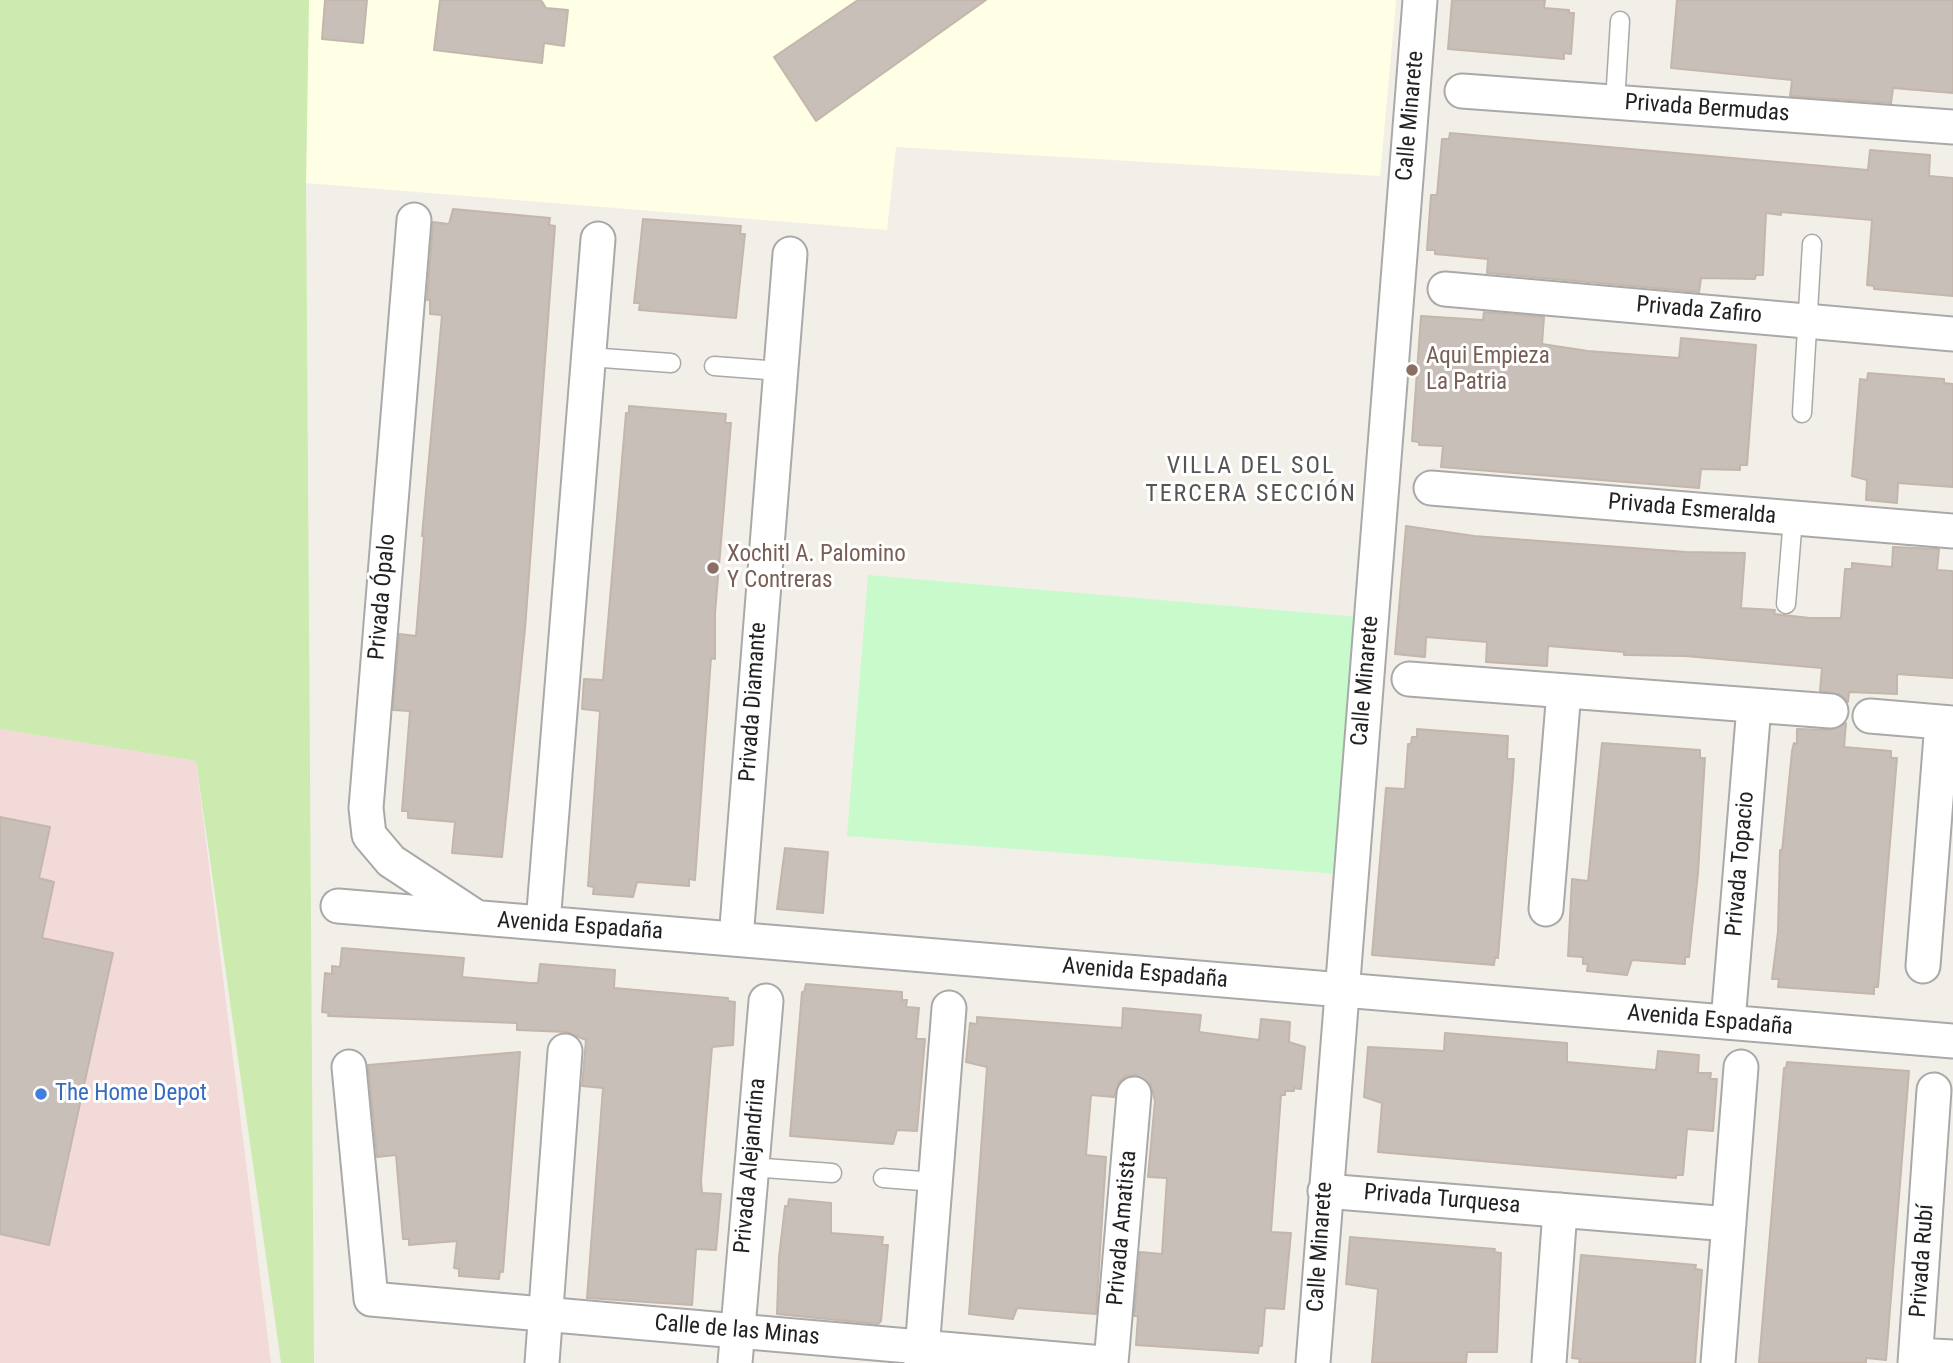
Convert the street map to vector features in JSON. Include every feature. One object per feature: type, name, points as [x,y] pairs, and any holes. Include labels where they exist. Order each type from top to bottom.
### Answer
[{"type":"street","name":"Calle Minarete","points":[[1313,1363],[1420,0]]},
{"type":"street","name":"Privada Bermudas","points":[[1462,91],[1953,127]]},
{"type":"street","name":"Privada Ópalo","points":[[414,220],[366,808],[369,835],[391,861],[479,919]]},
{"type":"street","points":[[543,923],[598,239]]},
{"type":"street","name":"Privada Diamante","points":[[736,939],[790,254]]},
{"type":"street","name":"Privada Zafiro","points":[[1445,289],[1953,334]]},
{"type":"street","name":"Privada Esmeralda","points":[[1431,488],[1953,531]]},
{"type":"street","points":[[1409,679],[1831,711]]},
{"type":"street","points":[[1546,909],[1564,691]]},
{"type":"street","name":"Privada Topacio","points":[[1728,1022],[1754,706]]},
{"type":"street","points":[[1870,716],[1947,723],[1923,966]]},
{"type":"street","name":"Avenida Espadaña","points":[[338,906],[1953,1041]]},
{"type":"street","name":"Privada Alejandrina","points":[[737,1347],[766,1001]]},
{"type":"street","points":[[921,1355],[949,1008]]},
{"type":"street","points":[[542,1363],[565,1051]]},
{"type":"street","name":"Calle de las Minas","points":[[349,1067],[371,1299],[545,1315],[737,1347],[1103,1363]]},
{"type":"street","points":[[1718,1363],[1741,1068]]},
{"type":"street","name":"Privada Rubí","points":[[1934,1090],[1941,1168],[1915,1359],[1953,1357]]},
{"type":"street","name":"Privada Amatista","points":[[1111,1363],[1134,1094]]},
{"type":"street","name":"Privada Turquesa","points":[[1325,1191],[1729,1224]]},
{"type":"street","points":[[1549,1363],[1560,1210]]},
{"type":"lane","points":[[1615,102],[1620,21]]},
{"type":"lane","points":[[1802,414],[1810,321],[1812,244]]},
{"type":"lane","points":[[589,357],[671,363]]},
{"type":"lane","points":[[714,366],[780,371]]},
{"type":"lane","points":[[1786,604],[1793,518]]},
{"type":"lane","points":[[751,1167],[832,1173]]},
{"type":"lane","points":[[883,1178],[935,1182]]},
{"type":"shaded area","points":[[309,0],[1396,0],[1380,176],[896,147],[887,230],[306,183]]},
{"type":"shaded area","points":[[0,729],[196,761],[271,1363],[0,1363]]},
{"type":"green space","points":[[0,0],[309,0],[306,183],[314,1363],[281,1363],[196,761],[0,729]]},
{"type":"green space","points":[[868,575],[1371,618],[1351,875],[847,836]]},
{"type":"building","points":[[325,0],[367,0],[363,43],[322,39]]},
{"type":"building","points":[[440,0],[541,0],[546,8],[568,10],[564,46],[544,43],[542,63],[434,50]]},
{"type":"building","points":[[858,0],[986,0],[816,121],[774,57]]},
{"type":"building","points":[[1452,0],[1545,0],[1544,8],[1569,10],[1569,13],[1574,13],[1571,54],[1564,53],[1564,59],[1448,49]]},
{"type":"building","points":[[1677,0],[1953,0],[1953,93],[1893,88],[1891,103],[1790,96],[1792,80],[1671,68]]},
{"type":"building","points":[[1450,133],[1868,170],[1870,150],[1930,155],[1929,176],[1953,178],[1953,296],[1874,289],[1874,286],[1867,285],[1872,220],[1781,212],[1781,215],[1766,213],[1763,275],[1756,275],[1755,279],[1701,278],[1699,292],[1487,273],[1488,259],[1435,254],[1435,250],[1427,250],[1431,195],[1437,195],[1442,139],[1449,139]]},
{"type":"building","points":[[453,209],[550,218],[549,225],[555,226],[525,629],[502,857],[452,853],[455,822],[408,818],[408,811],[402,811],[410,711],[393,710],[399,634],[416,636],[442,315],[430,314],[430,300],[427,300],[433,222],[449,224]]},
{"type":"building","points":[[643,219],[741,226],[740,234],[745,234],[736,318],[639,310],[640,303],[634,303]]},
{"type":"building","points":[[1484,312],[1544,317],[1542,344],[1588,351],[1679,358],[1681,338],[1756,345],[1747,465],[1740,465],[1740,470],[1701,469],[1699,488],[1441,467],[1443,446],[1419,445],[1419,442],[1412,441],[1421,316],[1483,320]]},
{"type":"building","points":[[1868,373],[1944,379],[1944,383],[1953,384],[1953,487],[1898,483],[1897,503],[1866,500],[1867,480],[1852,476],[1860,379],[1867,380]]},
{"type":"building","points":[[629,406],[726,414],[725,423],[731,423],[715,613],[715,659],[711,658],[695,880],[689,879],[689,886],[637,882],[633,897],[593,894],[594,887],[588,886],[600,711],[582,709],[584,679],[603,680],[626,413],[629,413]]},
{"type":"building","points":[[1406,526],[1474,536],[1686,552],[1745,553],[1741,608],[1775,610],[1774,614],[1810,618],[1841,618],[1845,569],[1852,569],[1852,563],[1892,567],[1893,547],[1939,549],[1937,570],[1952,571],[1953,577],[1953,678],[1897,674],[1897,694],[1849,692],[1848,702],[1841,695],[1820,691],[1822,668],[1685,656],[1624,655],[1624,652],[1548,646],[1547,666],[1486,662],[1487,642],[1426,637],[1425,657],[1395,654]]},
{"type":"building","points":[[1846,723],[1844,747],[1891,751],[1891,758],[1897,758],[1878,987],[1874,987],[1874,994],[1778,987],[1779,979],[1772,979],[1778,932],[1780,850],[1782,851],[1792,751],[1794,743],[1797,744],[1797,729],[1830,730]]},
{"type":"building","points":[[1417,729],[1508,736],[1507,759],[1514,759],[1513,777],[1498,958],[1495,957],[1494,965],[1372,955],[1386,788],[1405,789],[1408,744],[1411,744],[1412,737],[1417,737]]},
{"type":"building","points":[[1602,743],[1700,750],[1700,758],[1705,758],[1698,873],[1689,957],[1685,957],[1685,964],[1632,960],[1627,975],[1587,971],[1588,964],[1583,964],[1583,957],[1568,956],[1572,879],[1588,881]]},
{"type":"building","name":"The Home Depot","points":[[0,817],[50,827],[39,878],[54,882],[42,938],[113,953],[49,1245],[0,1234]]},
{"type":"building","points":[[785,848],[828,852],[823,913],[777,909]]},
{"type":"building","points":[[342,948],[464,958],[462,977],[531,983],[538,983],[540,964],[615,970],[614,988],[728,998],[728,1001],[735,1002],[733,1045],[712,1047],[701,1181],[702,1193],[721,1194],[716,1250],[696,1249],[692,1305],[587,1298],[603,1088],[582,1086],[586,1040],[567,1032],[517,1030],[517,1023],[328,1016],[329,1013],[322,1012],[325,973],[332,974],[332,966],[340,967]]},
{"type":"building","points":[[806,984],[902,992],[902,1000],[907,1000],[906,1007],[919,1008],[916,1039],[925,1039],[917,1131],[897,1130],[893,1144],[790,1136],[802,992]]},
{"type":"building","points":[[1123,1008],[1201,1015],[1199,1032],[1259,1040],[1261,1019],[1290,1022],[1289,1042],[1305,1047],[1301,1089],[1294,1088],[1294,1091],[1285,1091],[1285,1095],[1281,1095],[1271,1232],[1291,1233],[1284,1309],[1265,1308],[1262,1346],[1259,1346],[1258,1353],[1136,1345],[1138,1316],[1134,1316],[1140,1252],[1162,1254],[1167,1178],[1148,1177],[1155,1101],[1151,1085],[1136,1075],[1126,1076],[1119,1082],[1114,1097],[1091,1095],[1086,1155],[1106,1157],[1096,1314],[1017,1308],[1013,1319],[969,1314],[987,1067],[966,1062],[970,1023],[977,1024],[977,1017],[1122,1028]]},
{"type":"building","points":[[1445,1033],[1567,1043],[1567,1062],[1656,1070],[1658,1051],[1699,1055],[1698,1073],[1711,1073],[1710,1079],[1717,1079],[1713,1131],[1687,1129],[1683,1175],[1676,1175],[1676,1178],[1378,1152],[1382,1103],[1364,1097],[1368,1047],[1444,1051]]},
{"type":"building","points":[[520,1052],[503,1272],[500,1271],[499,1279],[459,1276],[459,1269],[454,1268],[457,1241],[409,1245],[409,1239],[403,1239],[396,1155],[377,1157],[368,1065]]},
{"type":"building","points":[[1787,1062],[1909,1071],[1886,1360],[1866,1358],[1866,1363],[1759,1363],[1784,1068]]},
{"type":"building","points":[[789,1199],[831,1203],[831,1233],[883,1237],[882,1245],[888,1245],[881,1321],[878,1324],[777,1314],[779,1257],[785,1206],[788,1206]]},
{"type":"building","points":[[1350,1237],[1495,1249],[1494,1252],[1501,1253],[1497,1352],[1467,1352],[1466,1363],[1372,1363],[1378,1289],[1346,1284]]},
{"type":"building","points":[[1581,1255],[1696,1265],[1695,1269],[1702,1270],[1695,1363],[1579,1363],[1580,1359],[1572,1358]]},
{"type":"place","name":"Aqui Empieza La Patria","points":[[1412,370]]},
{"type":"place","name":"Xochitl A. Palomino Y Contreras","points":[[713,568]]},
{"type":"place","name":"The Home Depot","points":[[41,1094]]},
{"type":"district","name":"VILLA DEL SOL TERCERA SECCIÓN","points":[[1251,481]]}]
